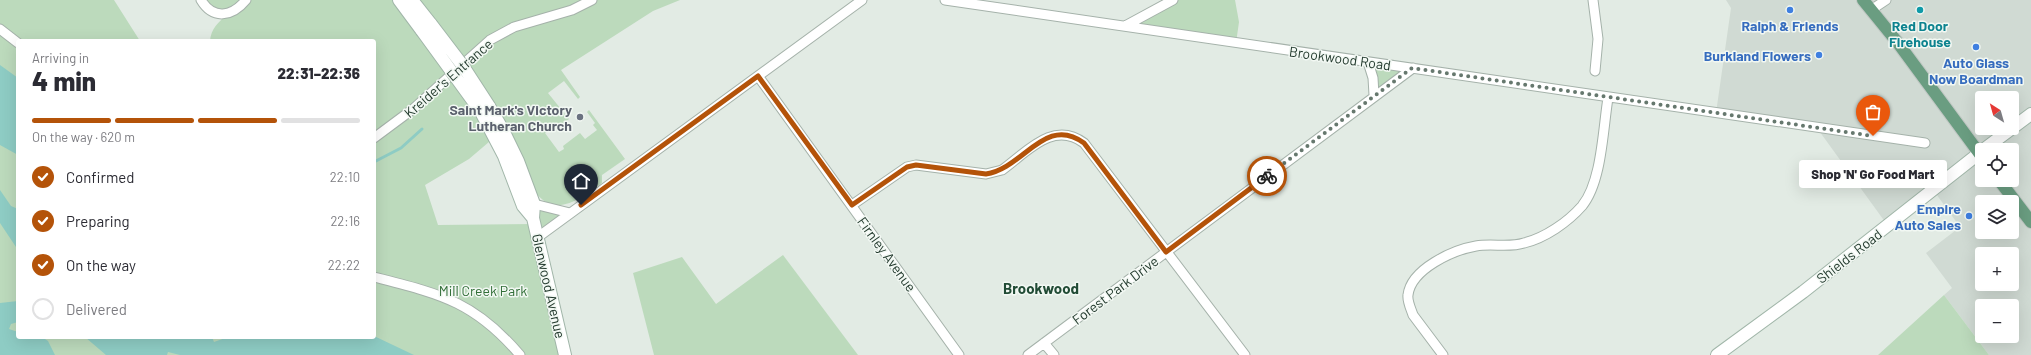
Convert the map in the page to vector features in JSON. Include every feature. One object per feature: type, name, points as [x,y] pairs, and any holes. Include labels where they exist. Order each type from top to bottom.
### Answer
[{"type":"main road","points":[[1863,0],[1975,144]]},
{"type":"main road","points":[[2004,187],[2031,222]]},
{"type":"street","points":[[201,0],[210,10],[228,14],[240,7],[246,0]]},
{"type":"street","name":"Glenwood Avenue","points":[[399,0],[463,66],[485,109],[523,206],[533,218]]},
{"type":"street","name":"Glenwood Avenue","points":[[412,0],[427,28]]},
{"type":"street","name":"Kreider's Entrance","points":[[376,137],[413,109],[490,40],[514,27],[572,10],[592,0]]},
{"type":"street","points":[[538,237],[862,0]]},
{"type":"street","name":"Brookwood Road","points":[[945,0],[1608,98],[1925,143]]},
{"type":"street","points":[[1125,26],[1173,0]]},
{"type":"street","points":[[1593,0],[1598,39],[1595,71]]},
{"type":"street","points":[[1871,10],[1886,0]]},
{"type":"street","points":[[0,29],[16,41]]},
{"type":"street","points":[[1368,62],[1374,78],[1374,95]]},
{"type":"street","name":"Forest Park Drive","points":[[1028,355],[1412,68]]},
{"type":"street","name":"Firnley Avenue","points":[[758,76],[959,355]]},
{"type":"street","points":[[1443,355],[1413,315],[1410,308],[1408,295],[1415,279],[1439,259],[1462,249],[1490,244],[1516,245],[1535,240],[1576,212],[1585,201],[1594,184],[1608,98]]},
{"type":"street","name":"Glenwood Avenue","points":[[485,109],[503,130],[518,161],[534,204],[533,218],[566,355]]},
{"type":"street","name":"Shields Road","points":[[1995,143],[2031,114]]},
{"type":"street","points":[[852,205],[907,167],[916,165],[986,174],[994,173],[1002,170],[1042,141],[1061,134],[1071,136],[1084,143],[1245,355]]},
{"type":"street","name":"Shields Road","points":[[1717,355],[1804,292],[1975,158]]},
{"type":"street","points":[[534,204],[570,213]]},
{"type":"street","points":[[376,278],[434,292],[464,306],[497,330],[520,355]]},
{"type":"street","points":[[1044,343],[1054,355]]},
{"type":"shaded area","points":[[1726,0],[2031,0],[2031,355],[1989,355],[1980,343],[2019,343],[2019,299],[1975,299],[1975,336],[1944,295],[1952,288],[1926,253],[1960,227],[1934,191],[1888,226],[1817,128],[1716,113],[1731,8]]},
{"type":"green space","name":"Mill Creek Park","points":[[0,0],[114,0],[139,39],[16,39],[16,339],[376,339],[376,39],[210,39],[216,26],[228,14],[216,13],[201,0],[680,0],[653,11],[561,70],[580,97],[578,99],[564,81],[548,93],[569,119],[552,132],[550,130],[545,133],[559,152],[564,149],[563,146],[580,133],[585,139],[597,130],[593,125],[595,123],[587,112],[589,110],[625,159],[602,175],[602,183],[595,189],[578,199],[561,205],[544,201],[536,193],[503,130],[469,159],[425,185],[438,225],[534,224],[534,204],[570,213],[538,237],[565,355],[0,355]]},
{"type":"green space","points":[[1173,0],[1235,0],[1239,22],[1236,43],[1125,26]]},
{"type":"green space","points":[[1368,62],[1413,68],[1374,95]]},
{"type":"green space","points":[[783,255],[858,355],[654,355],[633,273],[682,257],[716,304]]},
{"type":"green space","points":[[1944,295],[1975,336],[1975,343],[1980,343],[1989,355],[1878,355]]},
{"type":"water","points":[[0,65],[16,77],[16,154],[0,145]]},
{"type":"water","points":[[0,190],[11,206],[16,208],[16,247],[0,223]]},
{"type":"water","points":[[16,301],[16,323],[11,324],[9,329],[16,331],[16,339],[45,339],[48,341],[55,355],[0,355],[0,303]]},
{"type":"water","points":[[376,337],[414,355],[180,355],[168,352],[167,355],[106,355],[87,339],[213,339],[214,342],[222,339],[376,339]]},
{"type":"waterway","points":[[376,161],[401,148],[422,129]]},
{"type":"way so far","points":[[1267,176],[1412,68],[1873,136]]},
{"type":"place","name":"Ralph & Friends","points":[[1790,10]]},
{"type":"place","name":"Red Door Firehouse","points":[[1920,10]]},
{"type":"place","name":"Auto Glass Now Boardman","points":[[1976,47]]},
{"type":"place","name":"Burkland Flowers","points":[[1819,55]]},
{"type":"place","name":"Saint Mark's Victory Lutheran Church","points":[[580,117]]},
{"type":"place","name":"Shop 'N' Go Food Mart","points":[[1873,136]]},
{"type":"place","name":"Empire Auto Sales","points":[[1969,216]]},
{"type":"district","name":"Brookwood","points":[[1041,288]]},
{"type":"route","points":[[581,205],[758,76],[852,205],[900,170],[907,167],[916,165],[986,174],[994,173],[1002,170],[1048,137],[1061,134],[1077,138],[1084,143],[1166,252],[1267,176]]}]
